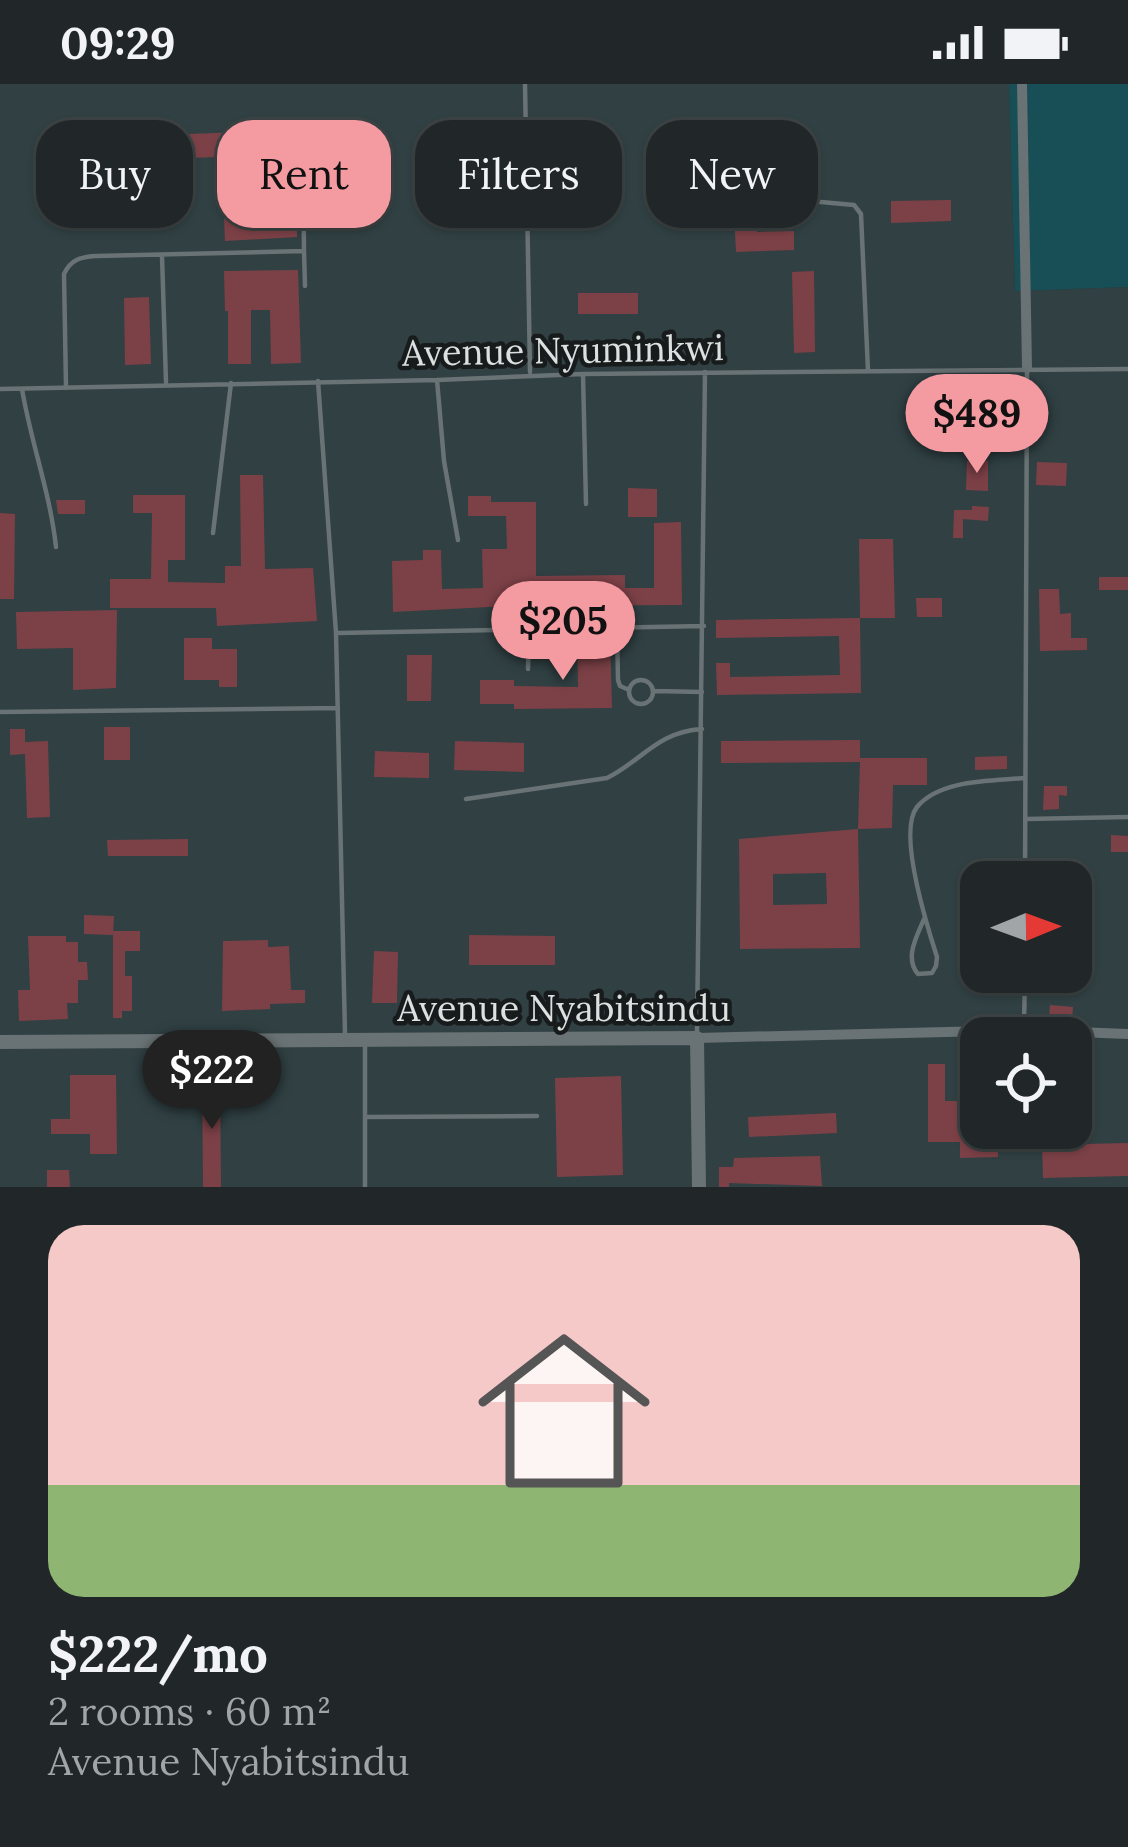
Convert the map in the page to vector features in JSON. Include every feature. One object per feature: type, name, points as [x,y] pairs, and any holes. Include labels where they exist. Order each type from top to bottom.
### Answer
[{"type":"street","points":[[1022,84],[1027,368]]},
{"type":"street","name":"Avenue Nyabitsindu","points":[[0,1042],[960,1032]]},
{"type":"street","name":"Avenue Nyabitsindu","points":[[1092,1033],[1128,1034]]},
{"type":"street","points":[[698,1038],[699,1187]]},
{"type":"lane","points":[[525,84],[530,375]]},
{"type":"lane","points":[[818,202],[854,205],[861,214],[868,372]]},
{"type":"lane","points":[[304,228],[305,286]]},
{"type":"lane","points":[[66,388],[64,274],[69,264],[82,257],[304,250]]},
{"type":"lane","points":[[162,256],[166,384]]},
{"type":"lane","points":[[1025,861],[1027,368]]},
{"type":"lane","name":"Avenue Nyuminkwi","points":[[0,389],[584,374],[1128,369]]},
{"type":"lane","points":[[698,1038],[705,372]]},
{"type":"lane","points":[[584,374],[586,504]]},
{"type":"lane","points":[[436,380],[443,461],[458,540]]},
{"type":"lane","points":[[318,381],[336,633],[345,1039]]},
{"type":"lane","points":[[213,533],[231,383]]},
{"type":"lane","points":[[22,389],[49,496],[56,547]]},
{"type":"lane","points":[[336,633],[704,626]]},
{"type":"lane","points":[[617,628],[618,680],[629,690]]},
{"type":"lane","points":[[528,670],[529,630]]},
{"type":"lane","points":[[654,691],[648,703],[641,704],[630,697],[629,690],[645,680],[654,691],[703,692]]},
{"type":"lane","points":[[0,712],[338,708]]},
{"type":"lane","points":[[466,799],[607,778],[661,740],[702,729]]},
{"type":"lane","points":[[924,919],[912,955],[919,974],[932,973],[937,957],[916,891],[911,832],[917,807],[956,786],[1025,778]]},
{"type":"lane","points":[[1025,819],[1128,817]]},
{"type":"lane","points":[[364,1039],[364,1187]]},
{"type":"lane","points":[[364,1117],[537,1116]]},
{"type":"shaded area","points":[[0,84],[1009,84],[1015,291],[1128,287],[1128,1187],[0,1187]]},
{"type":"shaded area","points":[[1009,84],[1128,84],[1128,287],[1015,291]]},
{"type":"building","points":[[217,133],[217,157],[193,158],[193,134]]},
{"type":"building","points":[[951,200],[951,221],[891,223],[891,201]]},
{"type":"building","points":[[224,228],[297,228],[297,237],[225,241]]},
{"type":"building","points":[[735,228],[794,231],[794,250],[736,252]]},
{"type":"building","points":[[298,270],[301,363],[271,364],[270,310],[251,310],[251,364],[228,364],[224,271]]},
{"type":"building","points":[[814,271],[815,352],[794,353],[792,272]]},
{"type":"building","points":[[578,293],[638,293],[638,314],[578,314]]},
{"type":"building","points":[[149,297],[151,364],[125,365],[124,298]]},
{"type":"building","points":[[967,461],[988,461],[988,491],[966,490]]},
{"type":"building","points":[[1037,462],[1067,463],[1066,486],[1036,485]]},
{"type":"building","points":[[240,475],[263,475],[265,569],[313,568],[317,621],[217,626],[216,608],[110,608],[110,579],[151,579],[152,513],[133,513],[133,495],[185,495],[185,560],[168,560],[168,582],[225,583],[225,566],[241,566]]},
{"type":"building","points":[[628,488],[657,489],[657,517],[628,517]]},
{"type":"building","points":[[468,496],[491,496],[491,502],[536,502],[536,576],[625,575],[625,588],[654,588],[654,523],[681,522],[682,605],[393,612],[392,561],[423,560],[423,550],[441,550],[442,589],[483,588],[482,549],[507,549],[506,516],[468,516]]},
{"type":"building","points":[[56,500],[85,500],[85,514],[58,514]]},
{"type":"building","points":[[972,506],[989,507],[988,521],[963,519],[963,538],[953,538],[954,510],[972,510]]},
{"type":"building","points":[[0,513],[15,514],[14,599],[0,599]]},
{"type":"building","points":[[859,539],[893,539],[895,618],[860,618]]},
{"type":"building","points":[[1099,577],[1128,577],[1128,590],[1099,590]]},
{"type":"building","points":[[1039,589],[1059,589],[1060,614],[1071,613],[1071,638],[1087,638],[1087,650],[1040,651]]},
{"type":"building","points":[[916,598],[942,598],[942,617],[917,617]]},
{"type":"building","points":[[117,610],[116,688],[73,690],[73,648],[17,649],[16,612]]},
{"type":"building","points":[[860,618],[861,693],[717,695],[716,663],[730,663],[730,677],[840,675],[839,636],[716,638],[716,620]]},
{"type":"building","points":[[577,635],[610,635],[612,708],[514,709],[514,704],[480,704],[480,680],[578,687]]},
{"type":"building","points":[[184,638],[212,638],[212,649],[237,649],[237,687],[219,687],[219,680],[184,680]]},
{"type":"building","points":[[407,655],[432,655],[431,701],[407,701]]},
{"type":"building","points":[[104,727],[130,727],[130,760],[104,760]]},
{"type":"building","points":[[10,729],[25,729],[25,742],[48,741],[50,817],[27,818],[25,754],[10,755]]},
{"type":"building","points":[[860,740],[860,758],[927,758],[927,785],[893,785],[892,828],[858,829],[860,762],[721,763],[721,741]]},
{"type":"building","points":[[455,741],[524,743],[524,772],[454,770]]},
{"type":"building","points":[[375,751],[429,753],[429,778],[374,777]]},
{"type":"building","points":[[1007,756],[1007,769],[975,770],[975,757]]},
{"type":"building","points":[[1044,786],[1067,786],[1067,796],[1059,795],[1059,809],[1043,810]]},
{"type":"building","points":[[858,829],[860,948],[740,949],[739,839]],"holes":[[[826,873],[827,904],[773,905],[773,874]]]},
{"type":"building","points":[[1111,835],[1128,836],[1128,852],[1111,852]]},
{"type":"building","points":[[188,839],[188,856],[108,856],[107,840]]},
{"type":"building","points":[[84,915],[114,916],[113,935],[84,934]]},
{"type":"building","points":[[113,931],[140,931],[140,951],[125,951],[125,976],[132,976],[132,1011],[122,1011],[122,1018],[113,1018]]},
{"type":"building","points":[[469,935],[555,936],[555,965],[469,965]]},
{"type":"building","points":[[28,936],[66,936],[66,942],[78,942],[78,962],[87,962],[88,980],[78,980],[78,1003],[67,1003],[68,1019],[19,1021],[18,990],[30,990]]},
{"type":"building","points":[[268,940],[268,947],[289,946],[291,990],[305,990],[305,1003],[222,1011],[223,941]]},
{"type":"building","points":[[374,951],[398,952],[397,1003],[372,1003]]},
{"type":"building","points":[[1050,1005],[1073,1007],[1072,1017],[1049,1017]]},
{"type":"building","points":[[928,1064],[945,1064],[945,1101],[960,1101],[960,1142],[928,1142]]},
{"type":"building","points":[[70,1075],[116,1075],[117,1154],[90,1154],[90,1134],[51,1134],[51,1119],[70,1119]]},
{"type":"building","points":[[202,1076],[220,1076],[221,1187],[203,1187]]},
{"type":"building","points":[[621,1076],[623,1175],[557,1177],[555,1078]]},
{"type":"building","points":[[836,1113],[837,1133],[749,1137],[748,1117]]},
{"type":"building","points":[[1128,1143],[1128,1176],[1043,1178],[1042,1149],[1092,1149],[1092,1144]]},
{"type":"building","points":[[960,1149],[998,1149],[998,1157],[960,1158]]},
{"type":"building","points":[[820,1156],[822,1186],[729,1183],[729,1187],[719,1187],[719,1167],[733,1167],[734,1158]]},
{"type":"building","points":[[47,1170],[69,1170],[70,1187],[47,1187]]}]
